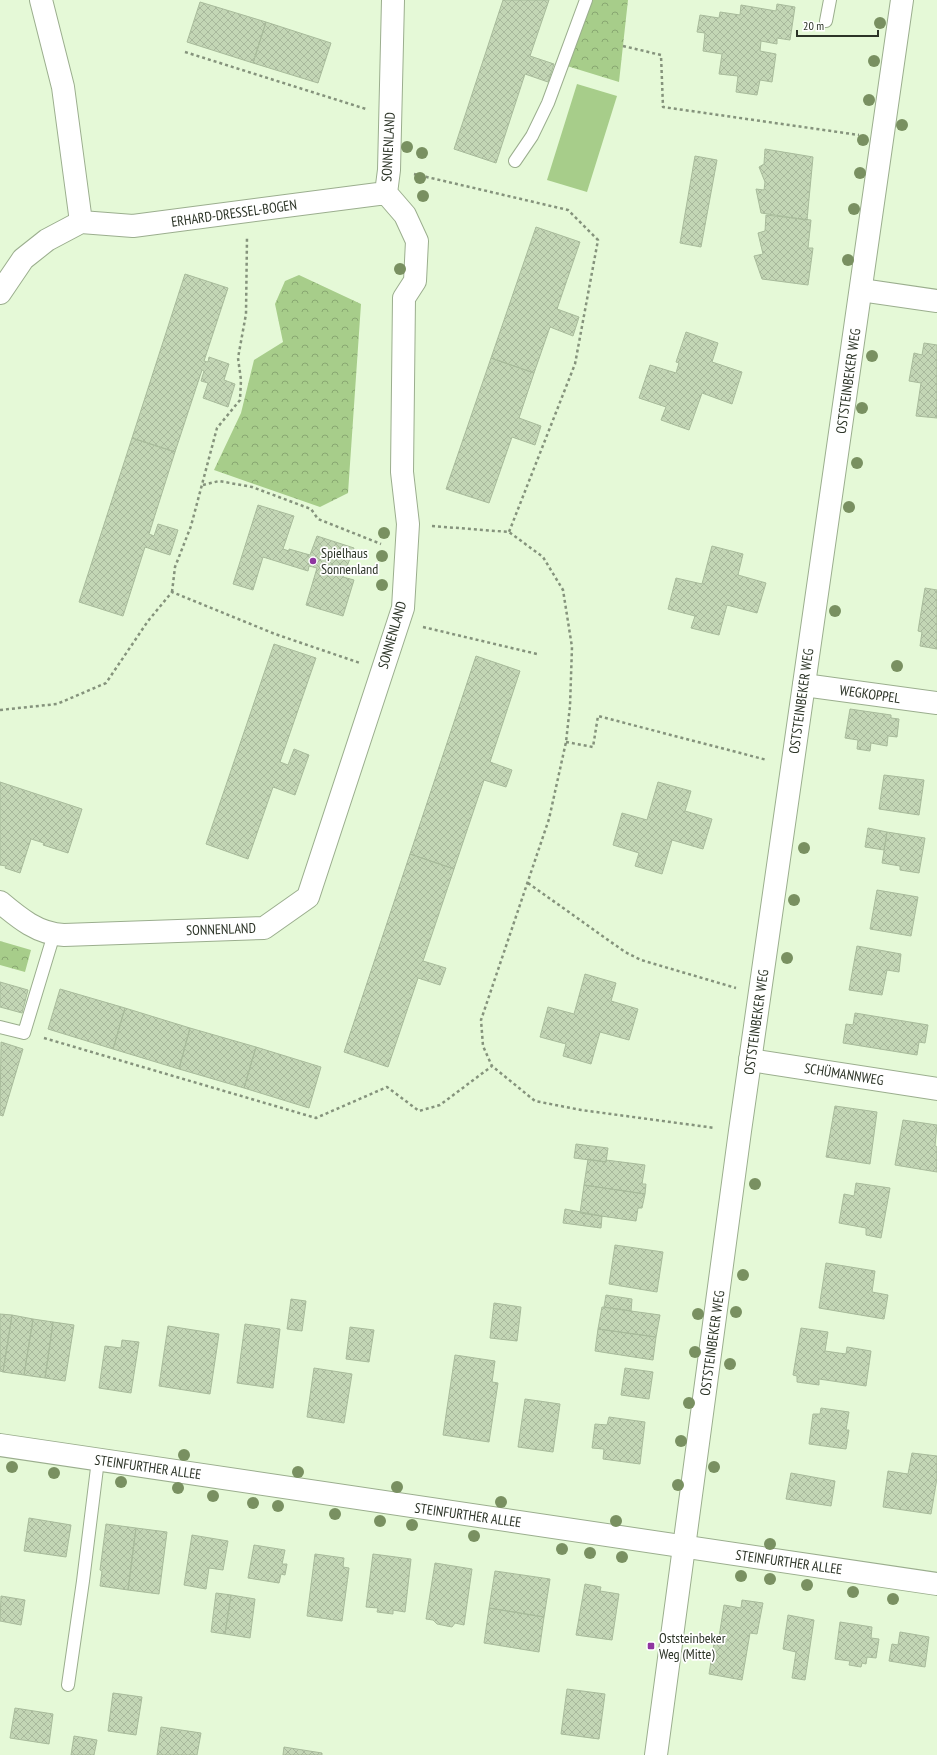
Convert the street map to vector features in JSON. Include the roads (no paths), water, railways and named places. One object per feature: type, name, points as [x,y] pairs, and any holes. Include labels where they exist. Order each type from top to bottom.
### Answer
[{"type":"street","name":"SONNENLAND","points":[[0,902],[23,921],[38,929],[54,934],[264,928],[308,897],[403,608],[408,524],[402,472],[404,298],[415,281],[417,241],[405,215],[386,193],[389,170],[393,0]]},
{"type":"street","name":"OSTSTEINBEKER WEG","points":[[656,1755],[740,1131],[902,0]]},
{"type":"street","points":[[0,293],[23,259],[47,240],[81,222],[63,87],[42,4]]},
{"type":"street","name":"ERHARD-DRESSEL-BOGEN","points":[[81,222],[133,226],[386,193]]},
{"type":"street","points":[[861,290],[937,301]]},
{"type":"street","name":"WEGKOPPEL","points":[[804,685],[937,703]]},
{"type":"street","name":"SCHÜMANNWEG","points":[[750,1060],[937,1089]]},
{"type":"street","name":"STEINFURTHER ALLEE","points":[[0,1445],[937,1584]]},
{"type":"lane","points":[[515,161],[532,136],[548,103],[586,0]]},
{"type":"lane","points":[[826,21],[830,0]]},
{"type":"lane","points":[[0,1026],[24,1033],[54,934]]},
{"type":"lane","points":[[68,1685],[98,1460]]},
{"type":"place","name":"Spielhaus Sonnenland","points":[[313,561]]},
{"type":"place","name":"Oststeinbeker Weg (Mitte)","points":[[651,1646]]}]
